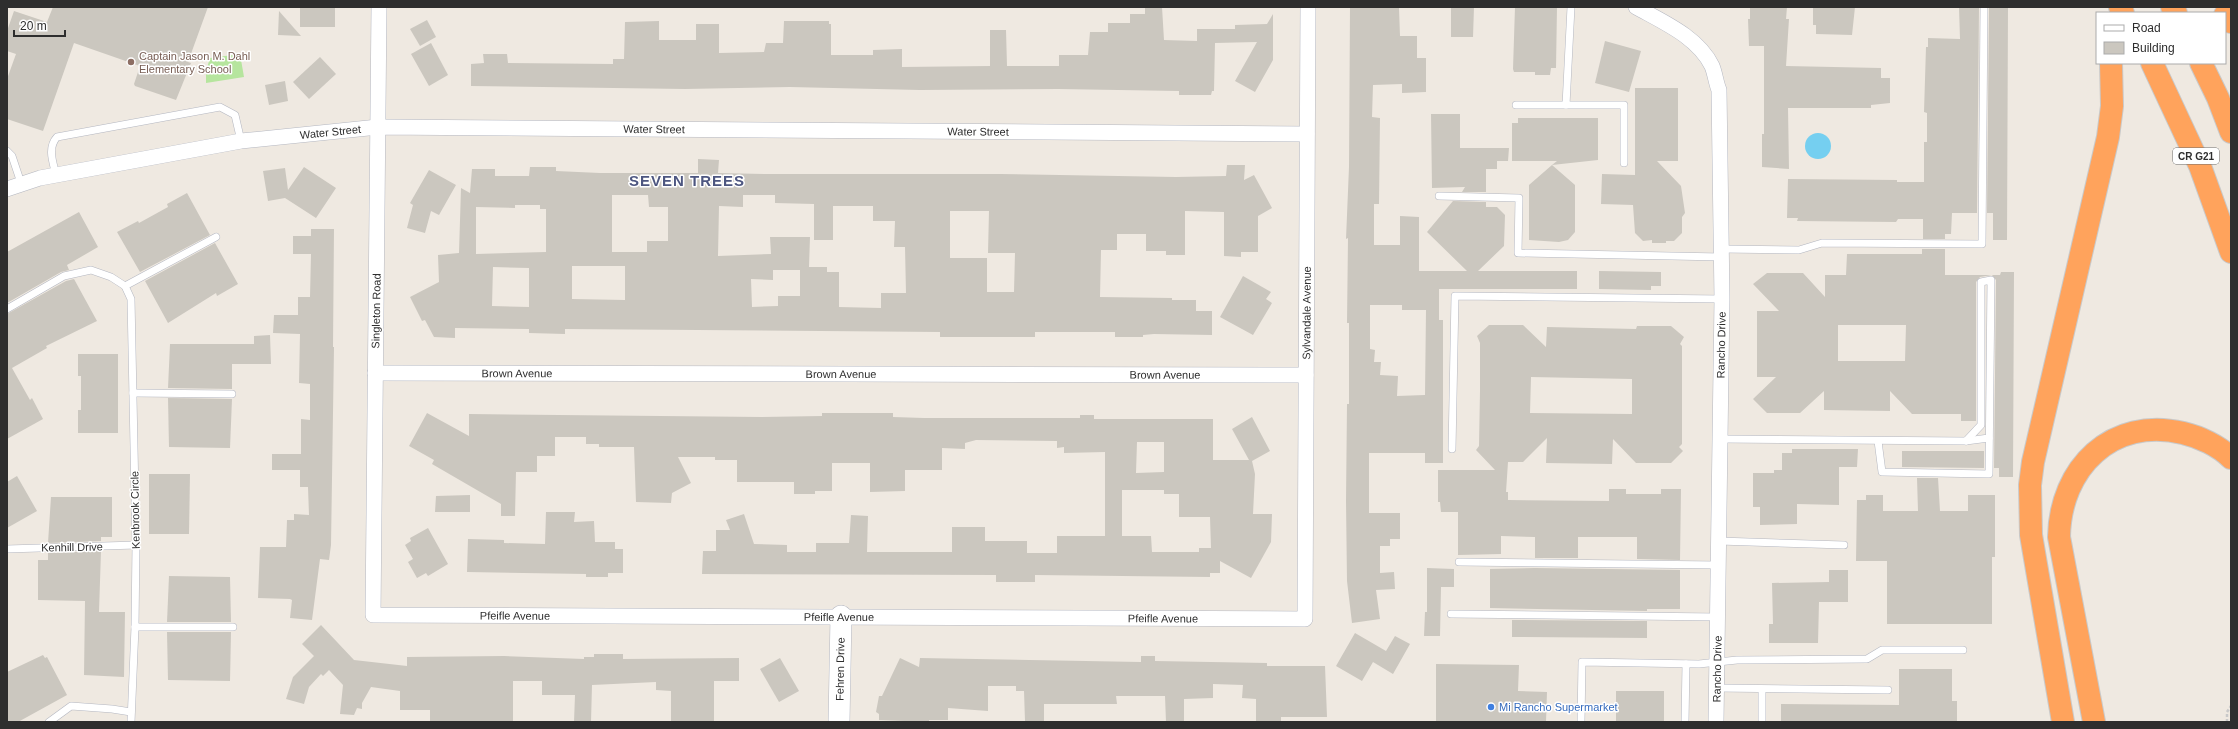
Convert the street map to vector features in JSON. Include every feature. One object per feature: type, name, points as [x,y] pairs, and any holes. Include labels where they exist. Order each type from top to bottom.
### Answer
[{"type":"highway","points":[[2063,722],[2032,541],[2030,485],[2033,462],[2108,137],[2112,106],[2111,64]]},
{"type":"highway","name":"CR G21","points":[[2152,64],[2200,166],[2231,252]]},
{"type":"highway","points":[[2201,64],[2218,98],[2231,132]]},
{"type":"highway","points":[[2098,719],[2059,537],[2059,518],[2062,504],[2074,477],[2088,458],[2105,445],[2124,436],[2156,430],[2192,435],[2210,443],[2231,458]]},
{"type":"street","name":"Singleton Road","points":[[373,615],[379,7]]},
{"type":"street","name":"Sylvandale Avenue","points":[[1305,619],[1308,7]]},
{"type":"street","name":"Rancho Drive","points":[[1644,9],[1672,27],[1701,50],[1712,67],[1719,90],[1722,299],[1716,722]]},
{"type":"street","name":"Water Street","points":[[7,189],[21,183],[56,175],[241,141],[378,127],[1307,134]]},
{"type":"street","name":"Brown Avenue","points":[[375,373],[1306,375]]},
{"type":"street","name":"Pfeifle Avenue","points":[[373,615],[1305,619]]},
{"type":"street","name":"Fehren Drive","points":[[840,722],[841,616]]},
{"type":"lane","points":[[1566,105],[1571,7]]},
{"type":"lane","points":[[1439,196],[1519,198],[1518,253],[1721,253],[1799,250],[1822,242],[1982,244],[1984,7]]},
{"type":"lane","points":[[1516,105],[1624,105],[1624,163]]},
{"type":"lane","points":[[56,175],[51,148],[57,137],[220,107],[235,115],[241,141]]},
{"type":"lane","points":[[7,151],[12,156],[21,183]]},
{"type":"lane","points":[[7,309],[64,276],[91,270],[111,277],[125,286],[216,237]]},
{"type":"lane","points":[[1878,441],[1882,472],[1989,474],[1992,280],[1981,282],[1982,425],[1966,441]]},
{"type":"lane","name":"Kenbrook Circle","points":[[125,286],[131,299],[136,546],[135,627],[131,722]]},
{"type":"lane","points":[[1452,449],[1455,296],[1722,299]]},
{"type":"lane","points":[[133,393],[232,394]]},
{"type":"lane","points":[[1720,439],[1966,441],[1990,438]]},
{"type":"lane","points":[[1719,542],[1844,545]]},
{"type":"lane","name":"Kenhill Drive","points":[[7,549],[136,546]]},
{"type":"lane","points":[[1459,562],[1718,565]]},
{"type":"lane","points":[[1451,614],[1718,617]]},
{"type":"lane","points":[[135,627],[233,627]]},
{"type":"lane","points":[[1581,722],[1582,662],[1686,664],[1737,660],[1867,660],[1882,650],[1963,650]]},
{"type":"lane","points":[[1685,722],[1686,664]]},
{"type":"lane","points":[[1717,688],[1888,690]]},
{"type":"lane","points":[[1762,689],[1762,722]]},
{"type":"lane","points":[[49,722],[71,706],[131,712]]},
{"type":"path","points":[[2227,722],[2227,712],[2231,706]]},
{"type":"green space","points":[[240,54],[244,77],[206,83],[206,71],[210,58]]},
{"type":"water","points":[[1818,133],[1827,137],[1831,146],[1827,155],[1818,159],[1809,155],[1805,146],[1809,137]]},
{"type":"building","points":[[53,7],[208,7],[188,62],[191,63],[176,100],[135,86],[134,84],[140,66],[74,43],[43,131],[7,119],[7,79],[16,54],[7,51],[7,31],[14,11],[47,22]]},
{"type":"building","points":[[300,7],[335,7],[335,27],[300,27]]},
{"type":"building","points":[[1145,7],[1162,7],[1164,40],[1197,41],[1197,29],[1235,29],[1235,25],[1267,24],[1273,14],[1273,60],[1255,92],[1235,81],[1257,42],[1215,43],[1214,91],[1212,91],[1211,95],[1179,95],[1179,91],[1058,89],[920,90],[790,87],[685,89],[471,86],[471,64],[484,63],[483,54],[507,54],[508,63],[613,64],[613,59],[624,59],[625,22],[659,21],[659,40],[696,40],[696,24],[719,24],[719,53],[764,52],[766,43],[783,43],[784,21],[829,21],[829,24],[831,24],[831,55],[873,55],[873,50],[902,49],[902,67],[990,66],[990,30],[1006,30],[1007,66],[1059,66],[1059,55],[1088,55],[1090,32],[1108,32],[1108,23],[1130,23],[1130,14],[1145,14]]},
{"type":"building","points":[[1350,7],[1399,8],[1400,36],[1417,36],[1417,58],[1426,58],[1426,92],[1402,93],[1402,84],[1373,85],[1372,117],[1380,118],[1379,204],[1374,204],[1374,245],[1400,245],[1400,216],[1419,217],[1419,271],[1467,271],[1427,232],[1453,201],[1486,202],[1486,207],[1497,207],[1505,215],[1504,246],[1478,271],[1577,271],[1577,289],[1439,289],[1439,320],[1443,320],[1443,463],[1425,463],[1425,453],[1369,453],[1369,513],[1400,513],[1400,539],[1390,539],[1390,546],[1380,546],[1380,573],[1394,572],[1395,589],[1376,590],[1380,619],[1352,623],[1347,581],[1346,501],[1347,404],[1349,404],[1349,323],[1347,323],[1348,238],[1346,239],[1349,167]],"holes":[[[1370,305],[1402,305],[1402,310],[1426,310],[1425,395],[1397,396],[1398,376],[1380,375],[1381,362],[1374,362],[1375,350],[1370,349]]]},
{"type":"building","points":[[1451,7],[1474,7],[1473,37],[1451,37]]},
{"type":"building","points":[[1515,7],[1557,7],[1556,68],[1551,68],[1550,75],[1535,75],[1535,72],[1514,72]]},
{"type":"building","points":[[1750,7],[1787,7],[1786,19],[1789,19],[1786,66],[1881,68],[1881,78],[1890,78],[1890,103],[1871,105],[1871,108],[1788,108],[1789,169],[1762,167],[1762,134],[1764,134],[1764,46],[1749,46],[1748,19],[1750,19]]},
{"type":"building","points":[[1813,7],[1855,7],[1852,35],[1816,34],[1816,25],[1813,25]]},
{"type":"building","points":[[1959,7],[1979,7],[1977,213],[1952,213],[1951,234],[1945,234],[1945,239],[1923,239],[1923,219],[1898,219],[1896,222],[1797,221],[1798,218],[1787,218],[1788,179],[1897,180],[1897,182],[1924,182],[1924,142],[1927,142],[1927,113],[1924,112],[1926,47],[1928,47],[1928,38],[1960,39]]},
{"type":"building","points":[[1989,7],[2008,7],[2007,240],[1993,240],[1993,213],[1987,213]]},
{"type":"building","points":[[279,11],[301,36],[278,35]]},
{"type":"building","points":[[427,20],[436,37],[420,46],[410,29]]},
{"type":"building","points":[[1605,41],[1641,51],[1629,92],[1595,83]]},
{"type":"building","points":[[431,43],[448,75],[429,86],[411,54]]},
{"type":"building","points":[[320,57],[336,74],[309,99],[293,82]]},
{"type":"building","points":[[285,81],[288,101],[269,105],[265,85]]},
{"type":"building","points":[[1635,88],[1678,88],[1678,161],[1657,161],[1681,186],[1685,213],[1682,217],[1682,233],[1674,241],[1666,241],[1666,243],[1652,243],[1652,240],[1643,241],[1635,233],[1633,205],[1601,204],[1602,174],[1635,175]]},
{"type":"building","points":[[1431,114],[1460,114],[1460,148],[1509,148],[1508,161],[1497,161],[1497,169],[1486,169],[1486,192],[1462,192],[1465,187],[1432,188]]},
{"type":"building","points":[[1518,118],[1598,118],[1598,160],[1552,165],[1557,161],[1512,161],[1512,123],[1518,123]]},
{"type":"building","points":[[698,159],[719,160],[718,173],[764,174],[1000,174],[1176,177],[1226,176],[1227,165],[1245,165],[1244,180],[1254,175],[1272,208],[1258,216],[1258,252],[1241,252],[1241,257],[1224,256],[1224,212],[1185,211],[1185,255],[1166,255],[1166,251],[1146,251],[1146,234],[1117,234],[1117,250],[1101,250],[1100,297],[1172,298],[1172,300],[1196,300],[1196,311],[1212,311],[1212,335],[1154,334],[1143,335],[1143,337],[1115,337],[1115,332],[1035,332],[1035,337],[940,337],[940,332],[565,329],[565,334],[529,333],[529,329],[455,328],[455,338],[434,337],[425,320],[422,321],[410,297],[439,282],[438,255],[459,253],[461,188],[470,193],[472,169],[495,169],[495,176],[529,176],[530,167],[556,167],[556,171],[600,173],[698,173]],"holes":[[[612,195],[648,195],[649,207],[668,207],[668,241],[647,241],[647,252],[612,252]],[[743,195],[775,195],[775,203],[814,204],[814,240],[833,240],[833,206],[873,206],[873,221],[895,221],[894,247],[905,247],[906,293],[881,293],[881,308],[839,307],[839,272],[827,272],[827,267],[809,267],[810,237],[770,237],[771,254],[718,256],[719,206],[743,207]],[[515,205],[540,205],[540,209],[546,209],[546,252],[476,254],[476,207],[515,208]],[[950,211],[989,211],[988,253],[1015,253],[1014,292],[987,292],[987,258],[950,258]],[[572,266],[625,266],[625,300],[572,299]],[[493,267],[529,268],[529,307],[492,306]],[[773,270],[800,270],[800,296],[778,296],[778,306],[752,307],[751,279],[773,280]]]},
{"type":"building","points":[[1552,165],[1575,185],[1575,232],[1568,240],[1559,242],[1529,240],[1529,185]]},
{"type":"building","points":[[304,167],[336,188],[316,218],[285,198],[268,201],[263,171],[285,168],[288,190]]},
{"type":"building","points":[[429,170],[456,185],[439,215],[431,211],[425,233],[407,228],[413,205],[410,203]]},
{"type":"building","points":[[187,193],[210,235],[140,272],[117,232],[138,221],[139,223],[168,207],[167,204]]},
{"type":"building","points":[[79,212],[98,247],[67,265],[69,270],[61,272],[7,303],[7,252]]},
{"type":"building","points":[[311,229],[334,229],[331,545],[329,560],[320,559],[312,620],[290,618],[292,600],[290,599],[258,598],[260,547],[286,547],[287,520],[294,520],[294,514],[309,515],[308,487],[300,487],[300,470],[272,470],[272,454],[301,454],[301,419],[310,420],[310,384],[299,383],[300,334],[273,333],[274,315],[298,315],[298,297],[310,297],[311,254],[293,254],[293,236],[311,236]]},
{"type":"building","points":[[215,243],[238,284],[217,296],[216,293],[168,323],[145,281]]},
{"type":"building","points":[[1922,249],[1945,249],[1945,275],[1992,275],[1980,277],[1976,282],[1976,421],[1961,421],[1961,414],[1912,414],[1890,391],[1890,411],[1824,410],[1824,391],[1800,413],[1767,413],[1753,399],[1776,377],[1757,377],[1757,311],[1779,311],[1753,284],[1767,273],[1803,273],[1825,297],[1825,275],[1846,275],[1847,254],[1922,254]],"holes":[[[1838,325],[1906,325],[1905,361],[1838,361]]]},
{"type":"building","points":[[1599,271],[1661,272],[1661,286],[1651,286],[1651,290],[1599,289]]},
{"type":"building","points":[[2001,272],[2014,272],[2013,477],[1999,477],[1999,468],[1994,468],[1996,280],[1992,275],[2000,275]]},
{"type":"building","points":[[1243,276],[1271,292],[1266,299],[1272,303],[1253,335],[1220,317]]},
{"type":"building","points":[[74,279],[97,321],[46,346],[47,348],[12,368],[30,400],[32,398],[43,419],[7,439],[7,314],[66,281]]},
{"type":"building","points":[[1489,325],[1523,325],[1546,347],[1547,327],[1636,329],[1637,326],[1671,326],[1684,337],[1680,344],[1682,346],[1682,444],[1679,447],[1683,451],[1671,463],[1636,463],[1613,439],[1612,464],[1546,463],[1547,438],[1523,462],[1508,462],[1506,492],[1508,492],[1508,500],[1609,501],[1609,489],[1626,489],[1626,494],[1661,494],[1661,489],[1681,489],[1680,560],[1637,559],[1637,537],[1578,537],[1578,558],[1535,558],[1535,537],[1501,536],[1501,554],[1458,555],[1458,512],[1441,512],[1440,502],[1438,502],[1438,470],[1495,470],[1476,450],[1479,446],[1480,391],[1480,343],[1477,336]],"holes":[[[1531,377],[1632,379],[1632,414],[1530,413]]]},
{"type":"building","points":[[270,335],[271,364],[232,364],[232,389],[168,388],[170,344],[254,344],[254,336]]},
{"type":"building","points":[[78,354],[118,354],[118,433],[78,433],[78,410],[81,410],[81,376],[78,376]]},
{"type":"building","points":[[168,398],[232,399],[230,448],[169,447]]},
{"type":"building","points":[[427,413],[469,436],[469,414],[762,417],[822,416],[822,413],[893,413],[893,417],[924,418],[1080,418],[1080,415],[1094,415],[1094,419],[1213,419],[1213,460],[1249,460],[1232,429],[1252,417],[1270,451],[1252,461],[1255,474],[1253,514],[1272,514],[1271,542],[1251,578],[1220,561],[1220,573],[1210,573],[1210,577],[1035,575],[1035,582],[996,582],[996,575],[702,574],[703,551],[716,551],[716,530],[730,530],[726,520],[744,514],[754,544],[787,545],[787,552],[816,552],[816,543],[849,543],[851,515],[868,516],[867,552],[952,552],[952,527],[985,527],[985,541],[1027,541],[1027,553],[1057,553],[1057,536],[1105,536],[1105,452],[1064,453],[1064,447],[1057,448],[1057,441],[976,440],[965,443],[965,449],[942,448],[942,470],[905,470],[905,491],[870,492],[870,463],[832,463],[832,491],[815,491],[815,494],[794,494],[794,482],[737,482],[737,460],[715,460],[715,457],[678,457],[691,483],[672,493],[671,503],[636,502],[634,447],[599,447],[599,444],[586,444],[586,437],[555,437],[555,456],[537,456],[537,472],[516,472],[515,516],[501,516],[501,504],[432,464],[434,460],[409,446]],"holes":[[[1137,442],[1164,442],[1164,472],[1136,473]],[[1122,490],[1164,490],[1164,494],[1179,494],[1179,517],[1210,517],[1211,548],[1199,548],[1199,552],[1152,552],[1151,536],[1122,536]]]},
{"type":"building","points":[[1792,449],[1858,449],[1857,467],[1839,467],[1839,505],[1797,504],[1797,524],[1760,525],[1760,507],[1753,507],[1753,473],[1774,473],[1774,470],[1782,470],[1782,453],[1792,453]]},
{"type":"building","points":[[1902,451],[1984,451],[1984,468],[1902,467]]},
{"type":"building","points":[[149,474],[190,474],[189,534],[149,534]]},
{"type":"building","points":[[17,476],[37,511],[7,528],[7,482]]},
{"type":"building","points":[[1917,478],[1938,478],[1940,511],[1968,511],[1968,495],[1995,495],[1995,557],[1992,557],[1992,624],[1887,624],[1887,561],[1856,561],[1857,500],[1866,500],[1866,495],[1883,495],[1883,511],[1918,511]]},
{"type":"building","points":[[470,495],[470,512],[435,512],[436,496]]},
{"type":"building","points":[[51,497],[112,497],[112,537],[101,537],[101,541],[48,543]]},
{"type":"building","points":[[546,512],[575,512],[574,522],[594,521],[595,542],[615,542],[615,549],[623,549],[623,573],[608,573],[608,577],[586,577],[586,574],[467,572],[468,539],[504,540],[504,543],[545,544]]},
{"type":"building","points":[[428,528],[448,564],[428,576],[426,573],[417,578],[408,562],[413,559],[405,545],[411,541],[410,538]]},
{"type":"building","points":[[101,551],[99,612],[125,612],[124,677],[84,675],[85,601],[38,600],[38,560],[48,560],[48,553]]},
{"type":"building","points":[[1427,568],[1454,569],[1454,587],[1441,587],[1440,636],[1424,636],[1425,612],[1427,612]]},
{"type":"building","points":[[1535,568],[1680,570],[1680,609],[1647,609],[1647,611],[1490,608],[1490,569]]},
{"type":"building","points":[[1829,570],[1848,570],[1848,602],[1819,602],[1818,643],[1769,643],[1769,624],[1773,624],[1772,583],[1829,582]]},
{"type":"building","points":[[169,576],[230,577],[231,622],[167,622]]},
{"type":"building","points":[[1512,620],[1647,621],[1647,638],[1512,637]]},
{"type":"building","points":[[321,625],[354,660],[407,666],[407,657],[504,656],[584,659],[584,657],[594,657],[594,654],[623,654],[623,659],[739,658],[739,681],[714,681],[714,722],[671,722],[671,691],[656,690],[656,682],[592,685],[591,722],[574,722],[575,695],[542,695],[542,681],[513,681],[513,722],[430,722],[430,710],[400,710],[400,691],[371,687],[362,703],[362,709],[357,708],[354,715],[340,714],[343,685],[329,670],[323,676],[321,674],[309,687],[304,704],[286,699],[293,677],[314,656],[302,644]]},
{"type":"building","points":[[167,632],[231,632],[230,681],[168,680]]},
{"type":"building","points":[[1355,633],[1386,651],[1395,636],[1410,644],[1393,674],[1373,662],[1362,681],[1336,666]]},
{"type":"building","points":[[43,655],[45,658],[47,657],[67,695],[18,722],[7,722],[7,672]]},
{"type":"building","points":[[1141,656],[1155,656],[1155,661],[1267,663],[1267,666],[1325,666],[1327,717],[1281,717],[1281,722],[1256,722],[1256,699],[1242,698],[1243,685],[1213,684],[1213,698],[1184,699],[1184,722],[1166,722],[1165,696],[1116,696],[1117,704],[1044,704],[1044,721],[1025,721],[1024,691],[1016,691],[1016,686],[988,686],[988,711],[948,708],[948,720],[929,720],[929,722],[879,720],[879,714],[876,712],[879,696],[882,696],[900,658],[919,667],[920,658],[1141,662]]},
{"type":"building","points":[[780,658],[799,691],[779,702],[760,669]]},
{"type":"building","name":"Mi Rancho Supermarket","points":[[1436,664],[1519,665],[1518,691],[1547,692],[1546,722],[1436,722]]},
{"type":"building","points":[[1899,669],[1952,669],[1952,701],[1957,701],[1957,722],[1781,722],[1781,704],[1899,705]]},
{"type":"building","points":[[1616,691],[1664,691],[1664,722],[1616,722]]},
{"type":"place","name":"Captain Jason M. Dahl Elementary School","points":[[131,62]]},
{"type":"place","name":"Mi Rancho Supermarket","points":[[1491,707]]},
{"type":"district","name":"SEVEN TREES","points":[[687,181]]}]
